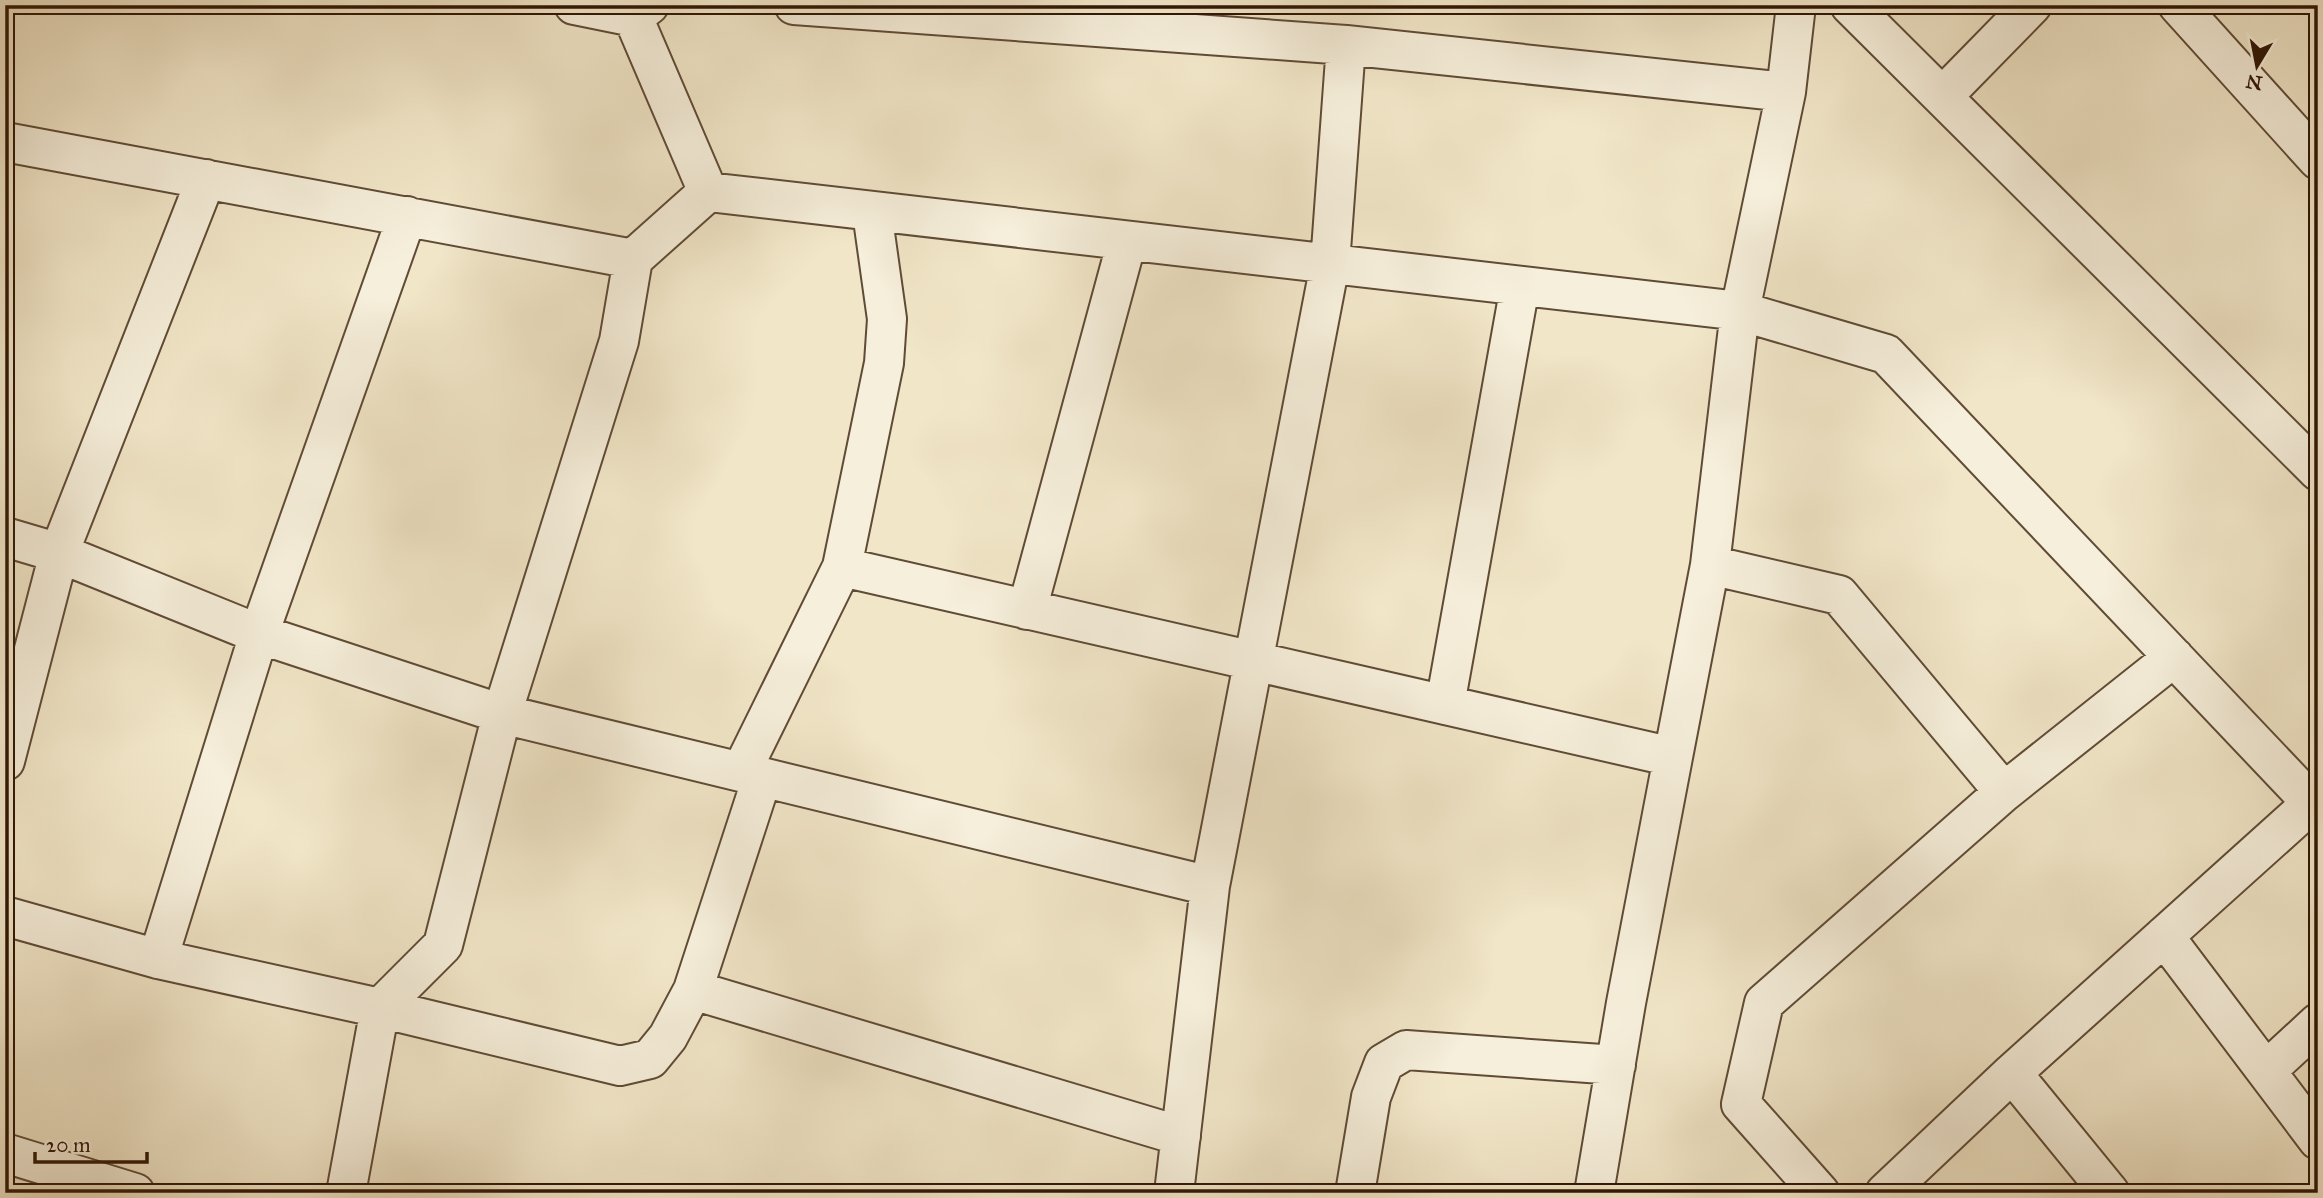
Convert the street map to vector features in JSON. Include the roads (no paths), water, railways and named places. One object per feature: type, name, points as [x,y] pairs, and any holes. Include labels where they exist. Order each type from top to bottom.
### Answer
[{"type":"street","points":[[574,5],[641,11],[708,192]]},
{"type":"street","points":[[794,5],[1141,18],[1346,45],[1786,92]]},
{"type":"street","points":[[1594,1193],[1710,565],[1740,311],[1786,92],[1796,5]]},
{"type":"street","points":[[1850,5],[2318,471]]},
{"type":"street","points":[[1943,96],[2032,5]]},
{"type":"street","points":[[2178,5],[2318,160]]},
{"type":"street","points":[[1174,1193],[1210,887],[1330,264],[1346,45]]},
{"type":"street","points":[[5,142],[633,259]]},
{"type":"street","points":[[5,761],[59,553],[206,179]]},
{"type":"street","points":[[346,1193],[380,1008],[443,945],[502,714],[620,341],[633,259],[708,192],[1740,311],[1886,354],[2316,803],[2012,1073],[1885,1193]]},
{"type":"street","points":[[5,916],[158,960],[380,1008],[620,1066],[650,1059],[668,1037],[693,990],[751,775],[842,568],[884,363],[887,319],[872,212]]},
{"type":"street","points":[[158,960],[259,634],[407,216]]},
{"type":"street","points":[[1027,610],[1127,241]]},
{"type":"street","points":[[1445,705],[1520,286]]},
{"type":"street","points":[[5,537],[59,553],[259,634],[502,714],[1210,887]]},
{"type":"street","points":[[1710,565],[1839,595],[2004,792]]},
{"type":"street","points":[[842,568],[1673,757]]},
{"type":"street","points":[[1820,1193],[1741,1104],[1764,1003],[2004,792],[2174,657]]},
{"type":"street","points":[[2164,936],[2318,1140]]},
{"type":"street","points":[[693,990],[1181,1136]]},
{"type":"street","points":[[2266,1071],[2318,1023]]},
{"type":"street","points":[[1355,1193],[1371,1097],[1384,1063],[1406,1050],[1616,1065]]},
{"type":"street","points":[[2012,1073],[2110,1193]]},
{"type":"street","points":[[5,1153],[135,1193]]}]
